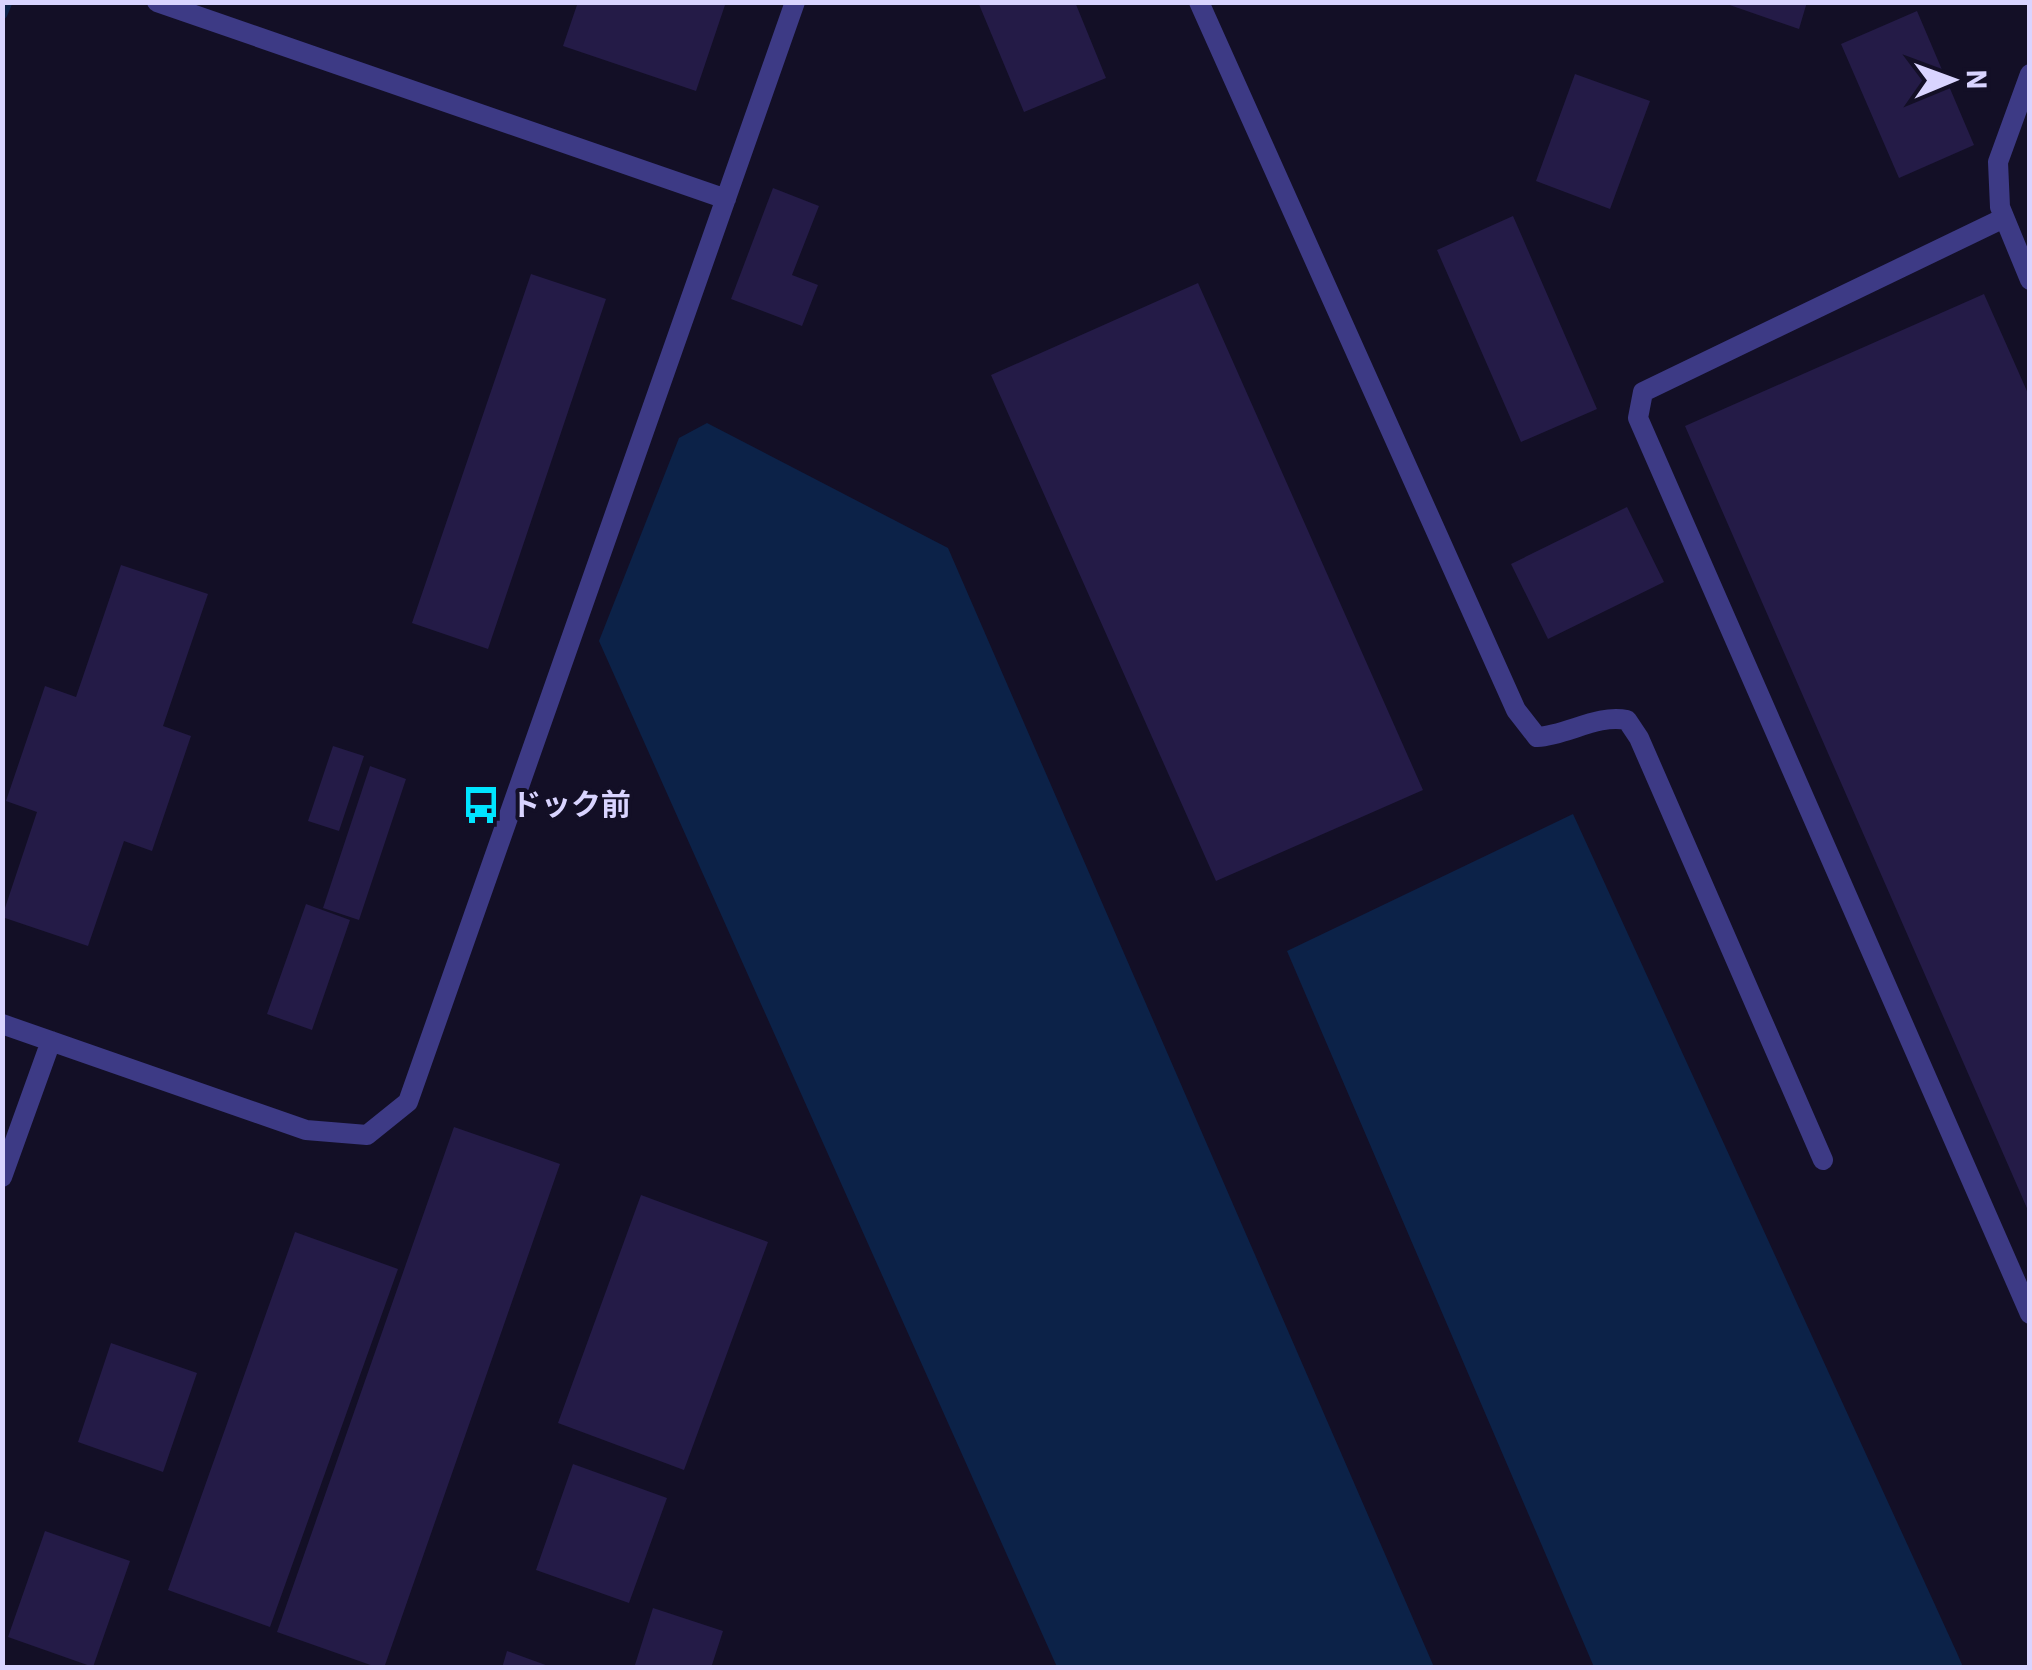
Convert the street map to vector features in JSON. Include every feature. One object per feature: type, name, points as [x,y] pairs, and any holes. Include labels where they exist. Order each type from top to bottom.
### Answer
[{"type":"lane","points":[[157,2],[726,199]]},
{"type":"lane","points":[[2,1024],[306,1130],[367,1135],[408,1102],[795,2]]},
{"type":"lane","points":[[1199,2],[1516,710],[1537,737],[1556,736],[1611,716],[1627,720],[1639,738],[1823,1160]]},
{"type":"lane","points":[[2030,74],[1998,162],[2004,218],[2030,280]]},
{"type":"lane","points":[[2004,218],[1643,392],[1638,418],[2030,1314]]},
{"type":"lane","points":[[2,1176],[50,1041]]},
{"type":"water","points":[[707,423],[948,548],[1434,1667],[1057,1667],[599,641],[679,438]]},
{"type":"water","points":[[1573,814],[1963,1667],[1594,1667],[1287,951]]},
{"type":"building","points":[[578,2],[726,2],[696,91],[563,46]]},
{"type":"building","points":[[978,2],[1075,2],[1106,78],[1024,112]]},
{"type":"building","points":[[1721,2],[1807,2],[1799,29]]},
{"type":"building","points":[[1917,11],[1974,145],[1899,178],[1841,44]]},
{"type":"building","points":[[1575,74],[1650,101],[1610,209],[1536,181]]},
{"type":"building","points":[[773,188],[819,206],[792,275],[818,285],[802,326],[731,299]]},
{"type":"building","points":[[1513,216],[1597,409],[1521,442],[1437,250]]},
{"type":"building","points":[[531,274],[606,299],[488,649],[412,623]]},
{"type":"building","points":[[1198,283],[1423,790],[1216,881],[991,375]]},
{"type":"building","points":[[1984,294],[2030,398],[2030,1215],[1685,426]]},
{"type":"building","points":[[1627,507],[1664,582],[1548,639],[1511,564]]},
{"type":"building","points":[[121,565],[208,594],[163,726],[191,736],[152,851],[124,841],[88,946],[2,917],[37,812],[6,801],[45,686],[76,697]]},
{"type":"building","points":[[333,746],[364,756],[339,831],[308,821]]},
{"type":"building","points":[[370,766],[406,779],[359,920],[323,908]]},
{"type":"building","points":[[306,904],[350,920],[312,1030],[267,1014]]},
{"type":"building","points":[[454,1127],[560,1164],[384,1668],[379,1668],[277,1632]]},
{"type":"building","points":[[641,1195],[768,1242],[684,1470],[558,1423]]},
{"type":"building","points":[[295,1232],[398,1269],[270,1627],[168,1590]]},
{"type":"building","points":[[111,1343],[197,1373],[163,1472],[78,1442]]},
{"type":"building","points":[[573,1464],[667,1498],[629,1603],[536,1570]]},
{"type":"building","points":[[45,1531],[130,1561],[93,1667],[8,1637]]},
{"type":"building","points":[[653,1608],[723,1631],[711,1668],[634,1668]]},
{"type":"building","points":[[507,1651],[551,1667],[551,1668],[502,1668]]},
{"type":"waterway","points":[[2,14],[7,2]]},
{"type":"place","name":"ドック前","points":[[481,805]]}]
